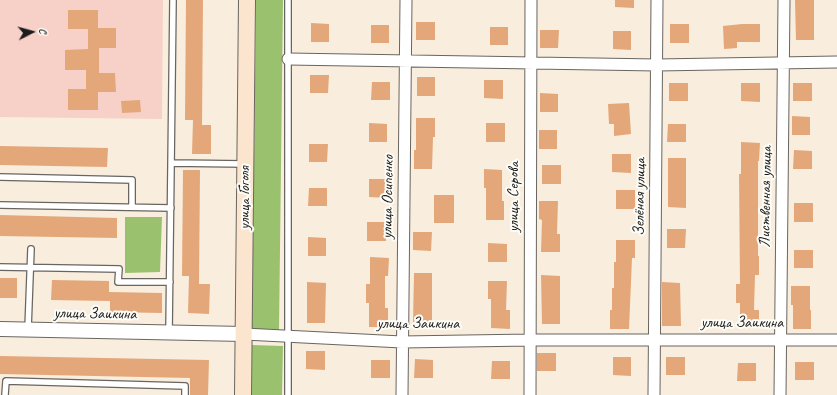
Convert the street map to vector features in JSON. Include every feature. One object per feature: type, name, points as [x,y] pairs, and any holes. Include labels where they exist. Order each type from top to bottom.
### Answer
[{"type":"main road","name":"улица Гоголя","points":[[243,395],[247,0]]},
{"type":"street","name":"улица Осипенко","points":[[402,395],[406,0]]},
{"type":"street","name":"улица Серова","points":[[530,395],[531,0]]},
{"type":"street","name":"Зелёная улица","points":[[654,395],[657,0]]},
{"type":"street","name":"Лиственная улица","points":[[780,395],[784,0]]},
{"type":"street","points":[[288,59],[657,64],[837,62]]},
{"type":"street","name":"улица Заикина","points":[[0,329],[244,334],[402,342],[530,340],[837,340]]},
{"type":"lane","points":[[169,333],[173,0]]},
{"type":"lane","points":[[288,0],[288,395]]},
{"type":"lane","points":[[171,163],[245,164]]},
{"type":"lane","points":[[0,177],[132,180],[132,206]]},
{"type":"lane","points":[[0,205],[132,206],[171,208]]},
{"type":"lane","points":[[28,329],[31,249]]},
{"type":"lane","points":[[0,267],[118,269],[118,282],[170,282]]},
{"type":"lane","points":[[5,395],[6,381],[185,386],[185,395]]},
{"type":"shaded area","points":[[0,0],[163,0],[162,119],[0,117]]},
{"type":"green space","points":[[256,0],[283,0],[279,331],[252,330]]},
{"type":"green space","points":[[125,217],[162,217],[160,272],[125,273]]},
{"type":"green space","points":[[252,345],[283,346],[282,395],[251,395]]},
{"type":"building","points":[[186,0],[203,0],[202,125],[211,125],[211,154],[192,154],[193,120],[185,120]]},
{"type":"building","points":[[615,0],[634,0],[634,8],[615,7]]},
{"type":"building","points":[[795,0],[814,0],[814,40],[796,40]]},
{"type":"building","points":[[68,10],[98,10],[98,28],[116,28],[116,48],[99,48],[99,73],[115,73],[116,92],[98,92],[98,110],[68,110],[68,89],[86,89],[86,70],[65,70],[65,50],[88,49],[88,29],[68,29]]},
{"type":"building","points":[[416,22],[435,22],[435,40],[416,40]]},
{"type":"building","points":[[311,23],[329,24],[329,42],[311,42]]},
{"type":"building","points":[[670,24],[689,24],[689,43],[670,43]]},
{"type":"building","points":[[760,24],[760,42],[737,42],[737,48],[724,49],[723,26]]},
{"type":"building","points":[[371,25],[389,25],[389,43],[371,43]]},
{"type":"building","points":[[490,27],[508,27],[508,45],[490,45]]},
{"type":"building","points":[[540,30],[559,30],[558,48],[540,48]]},
{"type":"building","points":[[613,31],[631,31],[631,50],[613,49]]},
{"type":"building","points":[[310,75],[329,75],[328,93],[310,93]]},
{"type":"building","points":[[417,77],[435,77],[435,96],[417,96]]},
{"type":"building","points":[[484,80],[503,80],[503,99],[484,98]]},
{"type":"building","points":[[372,82],[390,82],[390,100],[371,100]]},
{"type":"building","points":[[669,83],[688,83],[688,101],[669,101]]},
{"type":"building","points":[[741,83],[760,83],[760,102],[741,101]]},
{"type":"building","points":[[793,83],[812,83],[812,101],[793,101]]},
{"type":"building","points":[[540,93],[558,94],[558,112],[540,112]]},
{"type":"building","points":[[140,100],[141,112],[122,113],[121,101]]},
{"type":"building","points":[[629,103],[631,134],[614,136],[614,124],[609,124],[608,104]]},
{"type":"building","points":[[792,116],[810,117],[810,135],[792,135]]},
{"type":"building","points":[[416,118],[435,118],[432,169],[414,169],[414,150],[416,150]]},
{"type":"building","points":[[369,123],[387,124],[387,142],[369,142]]},
{"type":"building","points":[[486,123],[505,123],[505,142],[486,142]]},
{"type":"building","points":[[668,124],[686,124],[686,142],[667,142]]},
{"type":"building","points":[[539,130],[557,130],[557,149],[539,149]]},
{"type":"building","points":[[741,142],[760,143],[758,161],[759,275],[755,275],[754,310],[759,310],[759,328],[740,328],[740,303],[736,303],[736,284],[740,284],[739,174],[741,174]]},
{"type":"building","points":[[309,144],[328,144],[327,162],[309,162]]},
{"type":"building","points":[[0,146],[108,148],[107,167],[0,165]]},
{"type":"building","points":[[794,150],[812,151],[812,169],[793,169]]},
{"type":"building","points":[[612,154],[631,154],[631,173],[612,172]]},
{"type":"building","points":[[668,158],[686,158],[686,208],[668,207]]},
{"type":"building","points":[[542,165],[561,165],[561,184],[542,184]]},
{"type":"building","points":[[484,169],[502,170],[502,201],[504,201],[504,220],[486,220],[486,188],[484,188]]},
{"type":"building","points":[[183,170],[200,170],[199,284],[210,284],[209,314],[188,313],[189,276],[182,276]]},
{"type":"building","points":[[369,179],[387,179],[387,198],[369,197]]},
{"type":"building","points":[[309,188],[327,188],[327,206],[308,206]]},
{"type":"building","points":[[616,190],[635,190],[635,209],[616,209]]},
{"type":"building","points":[[434,195],[454,195],[454,223],[434,223]]},
{"type":"building","points":[[539,201],[558,201],[557,234],[560,234],[560,252],[541,252],[542,220],[539,219]]},
{"type":"building","points":[[794,203],[813,203],[813,222],[794,222]]},
{"type":"building","points":[[0,215],[117,218],[117,238],[0,236]]},
{"type":"building","points":[[367,222],[386,222],[386,241],[367,241]]},
{"type":"building","points":[[667,229],[686,229],[685,248],[667,248]]},
{"type":"building","points":[[413,232],[432,232],[431,251],[413,250]]},
{"type":"building","points":[[308,237],[326,238],[326,256],[308,256]]},
{"type":"building","points":[[616,240],[635,240],[635,258],[632,258],[629,329],[610,329],[612,288],[614,288],[614,262],[616,262]]},
{"type":"building","points":[[488,243],[507,244],[507,262],[488,262]]},
{"type":"building","points":[[794,250],[813,250],[813,268],[794,268]]},
{"type":"building","points":[[370,257],[389,258],[388,276],[385,276],[385,308],[388,308],[388,327],[369,327],[369,303],[366,303],[366,284],[370,284]]},
{"type":"building","points":[[414,273],[432,273],[432,322],[413,322]]},
{"type":"building","points":[[541,275],[560,276],[560,324],[542,324]]},
{"type":"building","points":[[0,278],[17,278],[17,298],[0,298]]},
{"type":"building","points":[[52,280],[109,281],[109,292],[162,293],[162,313],[110,312],[110,301],[51,300]]},
{"type":"building","points":[[488,281],[507,281],[506,310],[510,310],[510,329],[491,328],[491,299],[488,299]]},
{"type":"building","points":[[307,282],[326,283],[325,323],[307,323]]},
{"type":"building","points":[[662,282],[680,283],[681,326],[662,326]]},
{"type":"building","points":[[791,286],[810,286],[811,329],[793,329]]},
{"type":"building","points":[[306,351],[325,351],[325,370],[306,369]]},
{"type":"building","points":[[537,353],[556,353],[556,371],[537,371]]},
{"type":"building","points":[[0,356],[209,360],[208,395],[190,395],[190,378],[0,374]]},
{"type":"building","points":[[613,357],[631,357],[631,376],[613,375]]},
{"type":"building","points":[[666,357],[685,357],[685,375],[666,375]]},
{"type":"building","points":[[415,359],[433,360],[433,378],[414,378]]},
{"type":"building","points":[[371,360],[390,360],[390,378],[371,378]]},
{"type":"building","points":[[492,361],[510,361],[510,379],[491,379]]},
{"type":"building","points":[[795,362],[814,362],[814,380],[795,380]]},
{"type":"building","points":[[738,363],[756,363],[756,381],[737,381]]}]
